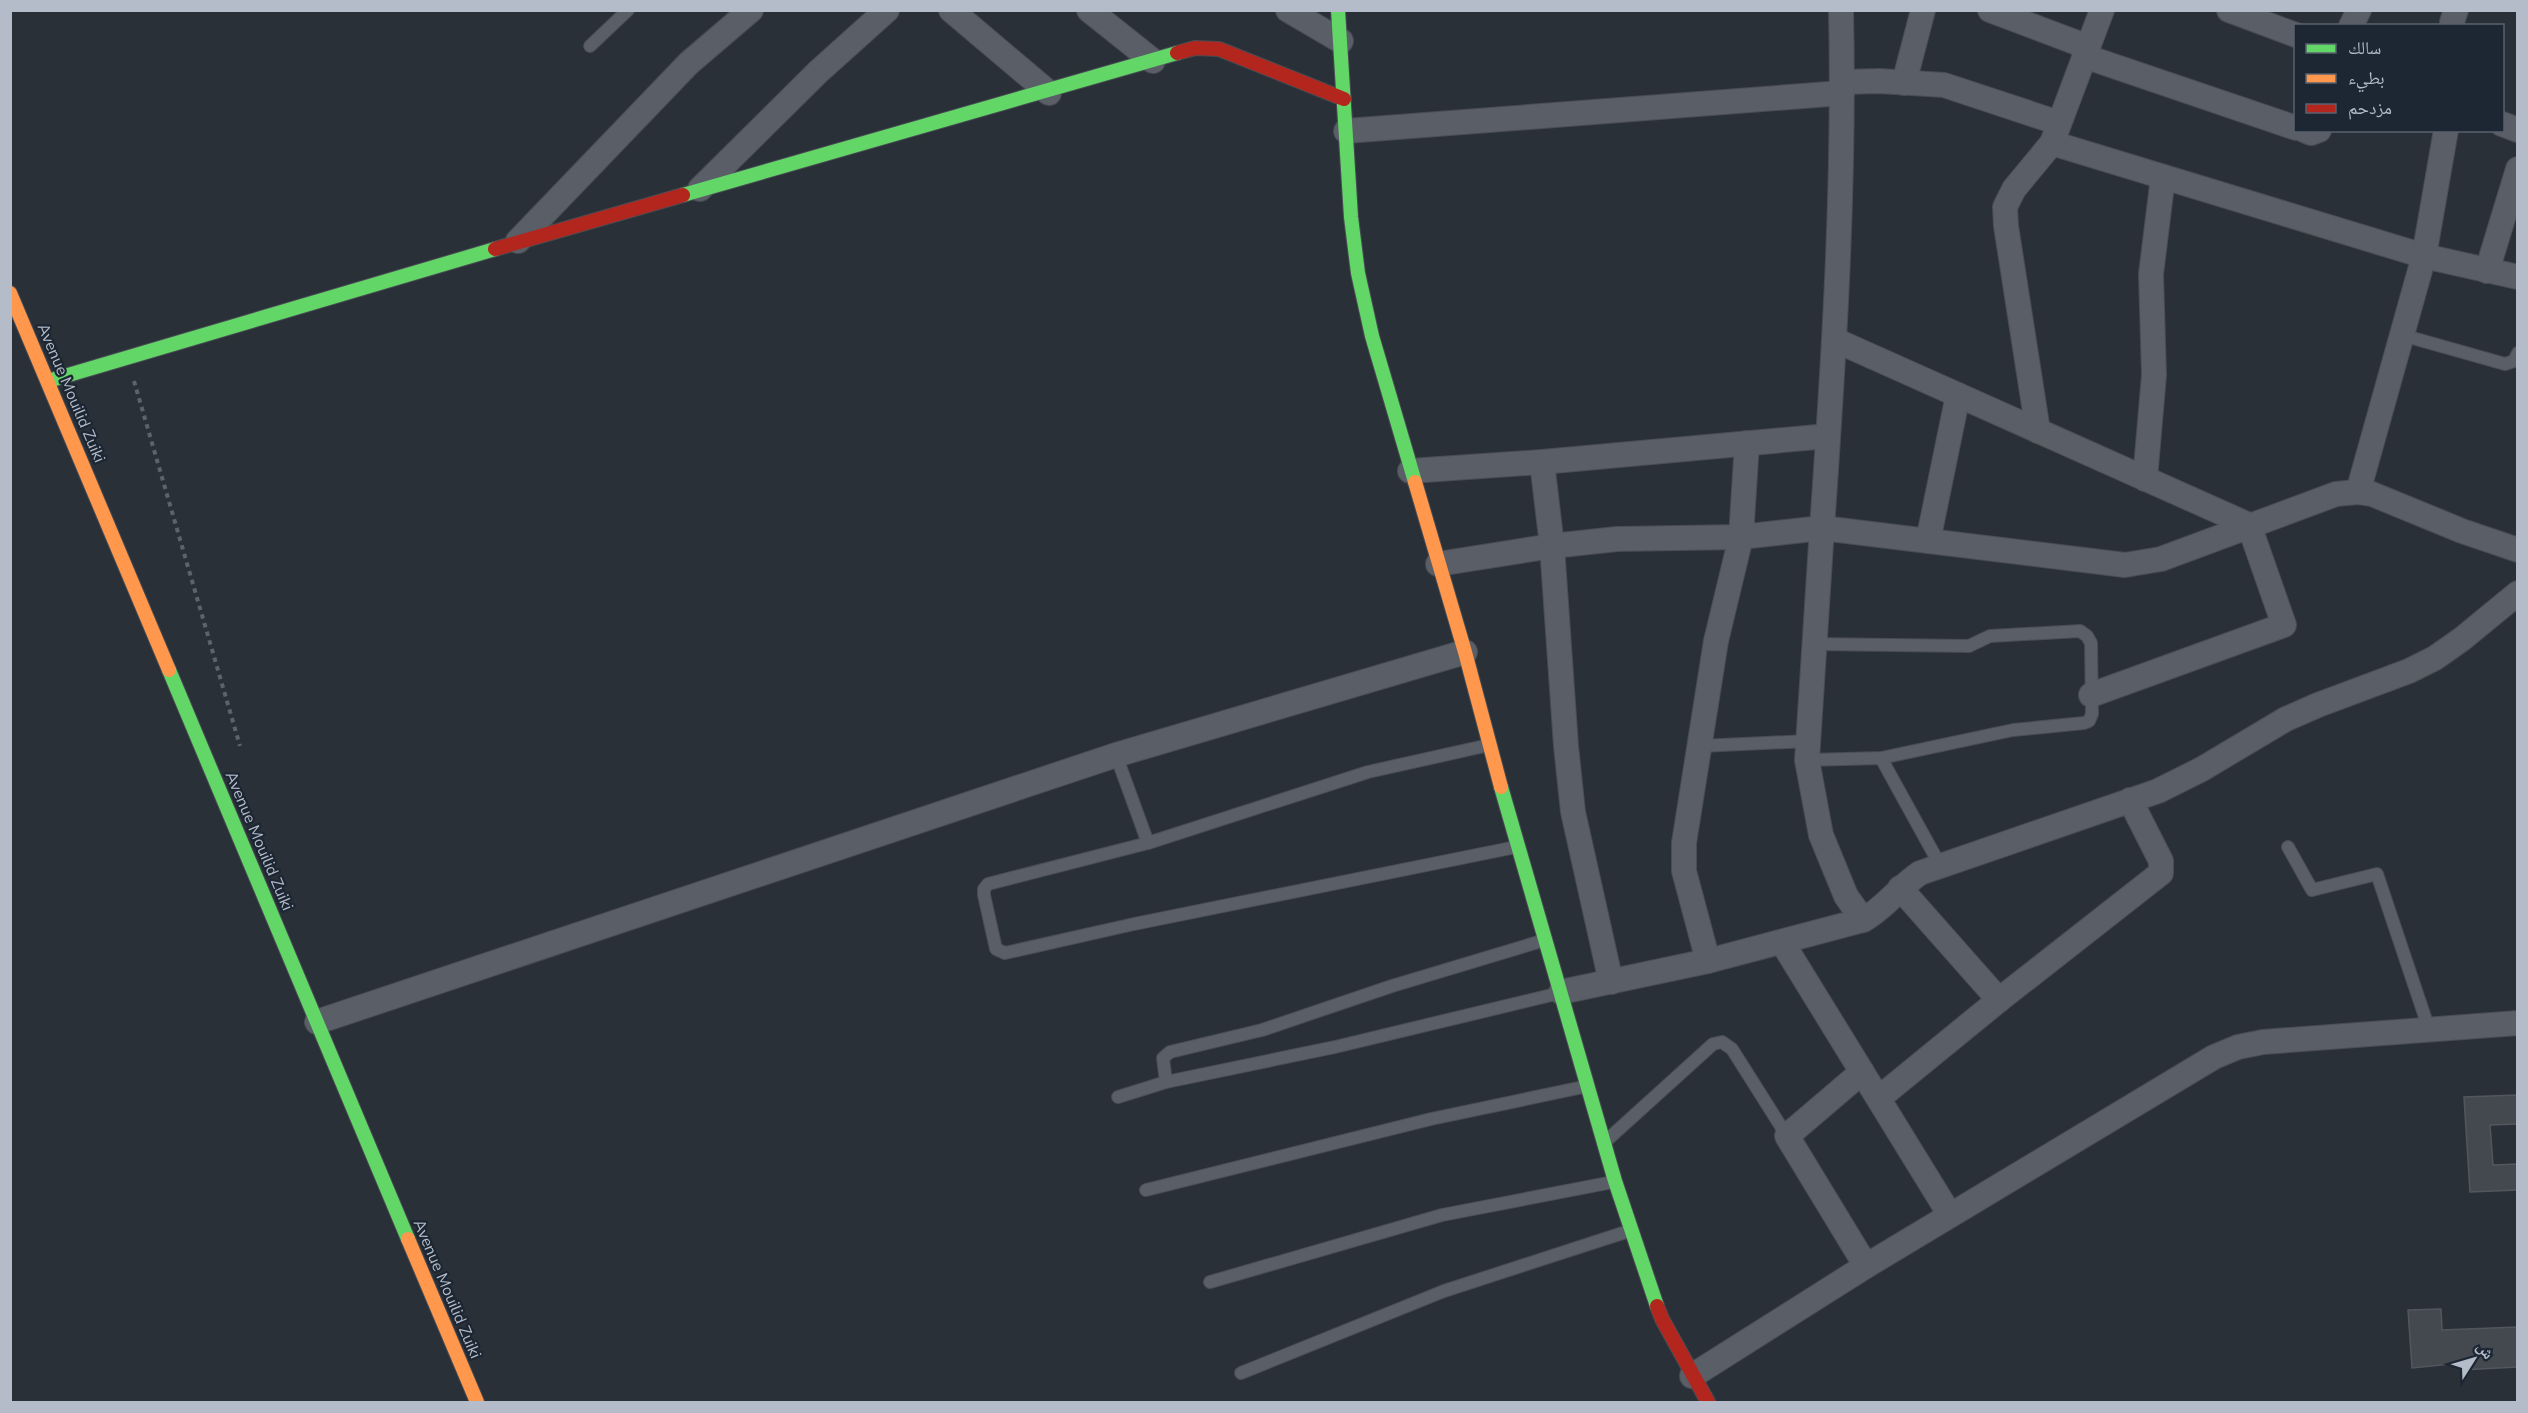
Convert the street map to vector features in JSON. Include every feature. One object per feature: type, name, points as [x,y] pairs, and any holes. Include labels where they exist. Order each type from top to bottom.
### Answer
[{"type":"street","points":[[517,242],[689,63],[750,10]]},
{"type":"street","points":[[700,190],[818,72],[887,10]]},
{"type":"street","points":[[951,10],[1049,93]]},
{"type":"street","points":[[1089,10],[1153,61]]},
{"type":"street","points":[[1288,10],[1341,41]]},
{"type":"street","points":[[1338,10],[1351,217],[1358,273],[1372,336],[1465,652],[1517,847],[1630,1230],[1662,1319],[1708,1402]]},
{"type":"street","points":[[1841,10],[1843,87],[1835,340],[1807,750],[1821,835],[1846,897],[1863,920]]},
{"type":"street","points":[[1904,83],[1923,10]]},
{"type":"street","points":[[1990,10],[2086,51],[2294,128]]},
{"type":"street","points":[[2038,431],[2005,207],[2014,189],[2056,133],[2102,10]]},
{"type":"street","points":[[2352,24],[2359,10]]},
{"type":"street","points":[[2244,13],[2294,35]]},
{"type":"street","points":[[48,381],[517,242],[1049,93],[1195,48],[1220,50],[1344,99]]},
{"type":"street","points":[[1346,131],[1843,87],[1904,83],[1944,85],[2163,177],[2424,256],[2517,277]]},
{"type":"street","points":[[2358,492],[2424,256],[2446,132]]},
{"type":"street","points":[[2487,271],[2517,169]]},
{"type":"street","points":[[2145,479],[2154,375],[2151,274],[2163,177]]},
{"type":"street","name":"Avenue Mouilid Zuiki","points":[[10,292],[477,1402]]},
{"type":"street","points":[[1835,340],[2249,525],[2283,625],[2091,695]]},
{"type":"street","points":[[1928,541],[1958,395]]},
{"type":"street","points":[[1410,471],[1542,462],[1828,436]]},
{"type":"street","points":[[1708,961],[1684,871],[1684,843],[1716,641],[1741,537],[1747,443]]},
{"type":"street","points":[[1542,462],[1552,546],[1566,746],[1574,812],[1611,982]]},
{"type":"street","points":[[1438,564],[1552,546],[1617,539],[1741,537],[1822,528],[2125,564],[2161,559],[2336,494],[2358,492],[2372,494],[2462,531],[2517,550]]},
{"type":"street","points":[[1561,992],[1708,961],[1863,920],[1875,913],[1900,888],[1920,873],[2158,791],[2202,769],[2286,719],[2409,672],[2462,639],[2517,592]]},
{"type":"street","points":[[316,1022],[1116,755],[1465,652]]},
{"type":"street","points":[[1879,1098],[2161,873],[2162,861],[2130,801]]},
{"type":"street","points":[[1900,888],[1999,1000]]},
{"type":"street","points":[[1782,942],[1950,1215]]},
{"type":"street","points":[[1692,1376],[1866,1266],[2214,1057],[2238,1047],[2263,1042],[2513,1021]]},
{"type":"street","points":[[1862,1072],[1787,1136],[1866,1266]]},
{"type":"lane","points":[[590,46],[628,10]]},
{"type":"lane","points":[[2402,335],[2505,364],[2514,360],[2517,353]]},
{"type":"lane","points":[[1700,746],[1807,750],[1881,758],[2013,730],[2084,723],[2089,721],[2091,714],[2091,643],[2080,631],[1990,636],[1969,646],[1814,645]]},
{"type":"lane","points":[[1489,745],[1368,772],[1148,843],[988,884],[984,889],[984,895],[996,949],[1005,953],[1134,924],[1517,847]]},
{"type":"lane","points":[[1116,755],[1148,843]]},
{"type":"lane","points":[[1881,758],[1940,865]]},
{"type":"lane","points":[[2288,847],[2312,890],[2377,874],[2429,1029]]},
{"type":"lane","points":[[1166,1082],[1163,1058],[1170,1052],[1262,1030],[1392,986],[1545,940]]},
{"type":"lane","points":[[1118,1097],[1166,1082],[1335,1047],[1561,992]]},
{"type":"lane","points":[[1604,1143],[1713,1044],[1722,1042],[1732,1049],[1787,1136]]},
{"type":"lane","points":[[1146,1190],[1431,1119],[1589,1086]]},
{"type":"lane","points":[[1210,1282],[1442,1215],[1615,1181]]},
{"type":"lane","points":[[1241,1373],[1444,1291],[1630,1230]]},
{"type":"path","points":[[127,356],[240,746]]},
{"type":"building","points":[[2517,1095],[2517,1124],[2490,1125],[2493,1165],[2517,1164],[2517,1190],[2470,1192],[2464,1097]]},
{"type":"building","points":[[2441,1309],[2442,1330],[2517,1327],[2517,1367],[2461,1370],[2461,1363],[2412,1368],[2408,1310]]},
{"type":"traffic: fast","points":[[1338,10],[1351,217],[1358,273],[1372,336],[1415,482]]},
{"type":"traffic: fast","points":[[683,195],[1177,53]]},
{"type":"traffic: fast","points":[[48,381],[495,249]]},
{"type":"traffic: fast","points":[[169,670],[408,1239]]},
{"type":"traffic: fast","points":[[1501,787],[1615,1181],[1657,1306]]},
{"type":"traffic: slow","points":[[10,293],[169,670]]},
{"type":"traffic: slow","points":[[1415,482],[1465,652],[1501,787]]},
{"type":"traffic: slow","points":[[408,1239],[477,1402]]},
{"type":"traffic: jam","points":[[1177,53],[1195,48],[1219,49],[1344,99]]},
{"type":"traffic: jam","points":[[495,249],[683,195]]},
{"type":"traffic: jam","points":[[1657,1306],[1708,1402]]}]
